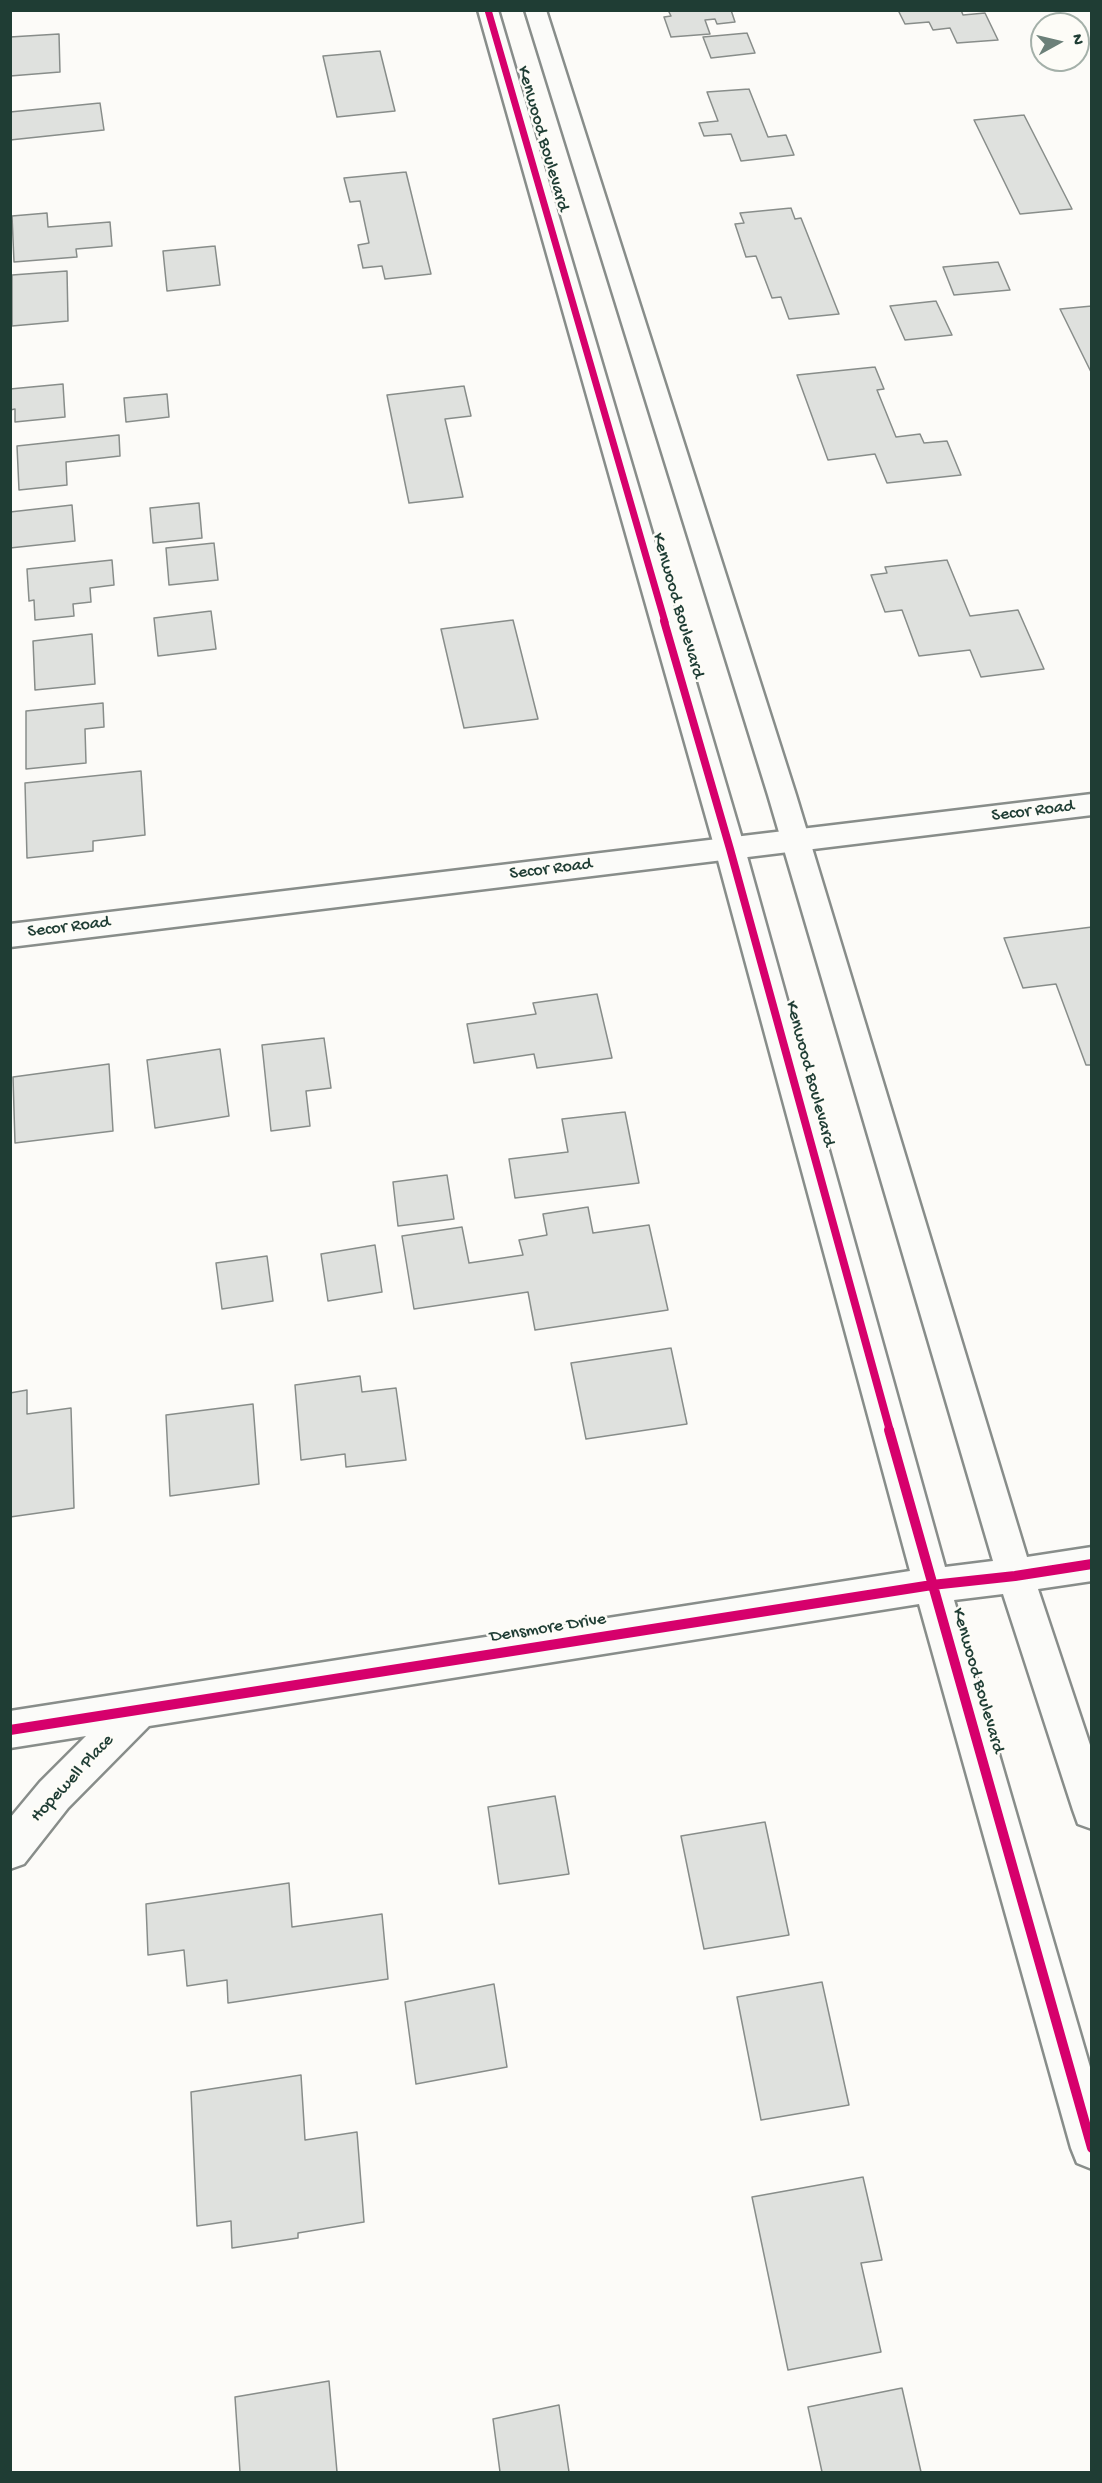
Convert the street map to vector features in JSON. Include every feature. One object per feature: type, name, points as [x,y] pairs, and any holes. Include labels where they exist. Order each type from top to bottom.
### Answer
[{"type":"street","name":"Kenwood Boulevard","points":[[488,10],[730,849],[932,1585],[1092,2148]]},
{"type":"street","name":"Kenwood Boulevard","points":[[534,10],[796,841],[1015,1576],[1092,1810]]},
{"type":"street","name":"Secor Road","points":[[10,936],[1092,804]]},
{"type":"street","name":"Densmore Drive","points":[[10,1730],[932,1585],[1015,1576],[1092,1564]]},
{"type":"street","name":"Hopewell Place","points":[[10,1850],[54,1795],[138,1711]]},
{"type":"building","points":[[668,10],[731,10],[735,22],[717,24],[715,19],[705,20],[710,34],[671,37],[664,17],[671,16]]},
{"type":"building","points":[[898,10],[961,10],[963,15],[985,13],[998,40],[957,43],[950,28],[933,30],[929,22],[905,24]]},
{"type":"building","points":[[747,33],[755,53],[711,58],[703,37]]},
{"type":"building","points":[[59,34],[60,72],[10,76],[10,37]]},
{"type":"building","points":[[380,51],[395,111],[337,117],[323,56]]},
{"type":"building","points":[[749,89],[768,137],[786,135],[794,155],[741,161],[731,134],[704,136],[699,123],[718,121],[707,92]]},
{"type":"building","points":[[100,103],[104,130],[10,140],[10,112]]},
{"type":"building","points":[[1024,115],[1072,209],[1020,214],[974,120]]},
{"type":"building","points":[[406,172],[431,274],[385,279],[382,266],[363,268],[358,245],[369,243],[360,201],[350,202],[344,178]]},
{"type":"building","points":[[791,208],[795,219],[801,218],[839,314],[789,319],[781,297],[772,298],[756,256],[746,257],[735,224],[744,223],[740,213]]},
{"type":"building","points":[[47,213],[48,227],[110,222],[112,246],[76,249],[77,257],[14,262],[12,216]]},
{"type":"building","points":[[215,246],[220,285],[167,291],[163,251]]},
{"type":"building","points":[[998,262],[1010,290],[954,295],[943,267]]},
{"type":"building","points":[[67,271],[68,321],[12,326],[12,275]]},
{"type":"building","points":[[936,301],[952,335],[905,340],[890,306]]},
{"type":"building","points":[[1092,306],[1092,374],[1060,309]]},
{"type":"building","points":[[875,367],[884,389],[877,390],[896,437],[920,434],[924,443],[947,441],[961,475],[887,483],[875,454],[828,460],[797,375]]},
{"type":"building","points":[[63,384],[65,417],[15,422],[15,409],[10,410],[10,389]]},
{"type":"building","points":[[464,386],[471,416],[445,419],[463,497],[409,503],[387,395]]},
{"type":"building","points":[[167,394],[169,417],[126,422],[124,398]]},
{"type":"building","points":[[119,435],[120,456],[66,462],[67,485],[19,490],[17,446]]},
{"type":"building","points":[[199,503],[202,538],[153,543],[150,508]]},
{"type":"building","points":[[72,505],[75,541],[10,548],[10,512]]},
{"type":"building","points":[[214,543],[218,580],[169,585],[166,548]]},
{"type":"building","points":[[112,560],[114,585],[90,588],[91,602],[73,604],[74,616],[35,620],[34,600],[29,601],[27,569]]},
{"type":"building","points":[[947,560],[970,616],[1018,610],[1044,669],[981,677],[970,650],[919,656],[902,610],[885,612],[871,575],[887,573],[885,567]]},
{"type":"building","points":[[211,611],[216,649],[158,656],[154,618]]},
{"type":"building","points":[[513,620],[538,719],[464,728],[441,629]]},
{"type":"building","points":[[92,634],[95,684],[35,690],[33,641]]},
{"type":"building","points":[[103,703],[104,727],[85,729],[86,763],[26,769],[26,711]]},
{"type":"building","points":[[141,771],[145,835],[93,841],[93,851],[27,858],[25,783]]},
{"type":"building","points":[[1092,927],[1092,1065],[1086,1065],[1056,984],[1023,988],[1004,938]]},
{"type":"building","points":[[597,994],[612,1058],[537,1068],[534,1054],[474,1063],[467,1024],[536,1014],[533,1003]]},
{"type":"building","points":[[324,1038],[331,1088],[306,1091],[310,1126],[271,1131],[262,1045]]},
{"type":"building","points":[[220,1049],[229,1116],[155,1128],[147,1060]]},
{"type":"building","points":[[109,1064],[113,1131],[15,1143],[13,1077]]},
{"type":"building","points":[[625,1112],[639,1183],[515,1198],[509,1159],[568,1152],[562,1119]]},
{"type":"building","points":[[447,1175],[454,1219],[398,1226],[393,1182]]},
{"type":"building","points":[[588,1207],[593,1233],[649,1225],[668,1310],[535,1330],[528,1292],[414,1309],[402,1236],[462,1227],[469,1263],[523,1255],[519,1240],[547,1235],[543,1214]]},
{"type":"building","points":[[375,1245],[382,1292],[328,1301],[321,1254]]},
{"type":"building","points":[[267,1256],[273,1301],[222,1309],[216,1263]]},
{"type":"building","points":[[671,1348],[687,1424],[586,1439],[571,1363]]},
{"type":"building","points":[[360,1376],[362,1392],[396,1388],[406,1460],[346,1467],[345,1454],[301,1460],[295,1385]]},
{"type":"building","points":[[27,1390],[27,1414],[71,1408],[74,1508],[10,1517],[10,1393]]},
{"type":"building","points":[[253,1404],[259,1484],[170,1496],[166,1415]]},
{"type":"building","points":[[555,1796],[569,1874],[499,1884],[488,1807]]},
{"type":"building","points":[[765,1822],[789,1935],[704,1949],[681,1836]]},
{"type":"building","points":[[289,1883],[292,1927],[382,1914],[388,1979],[228,2003],[227,1980],[187,1986],[184,1950],[148,1955],[146,1904]]},
{"type":"building","points":[[822,1982],[849,2105],[761,2120],[737,1997]]},
{"type":"building","points":[[494,1984],[507,2067],[416,2084],[405,2002]]},
{"type":"building","points":[[301,2075],[305,2140],[357,2132],[364,2222],[298,2233],[298,2238],[232,2248],[231,2221],[197,2226],[191,2092]]},
{"type":"building","points":[[863,2177],[882,2260],[861,2263],[881,2352],[788,2370],[752,2197]]},
{"type":"building","points":[[329,2381],[337,2472],[240,2472],[235,2397]]},
{"type":"building","points":[[902,2388],[921,2472],[822,2472],[808,2407]]},
{"type":"building","points":[[559,2405],[569,2472],[500,2472],[493,2419]]},
{"type":"cycle path","points":[[488,10],[730,849],[932,1585],[1092,2148]]},
{"type":"cycle path","points":[[10,1730],[932,1585],[1015,1576],[1092,1564]]}]
